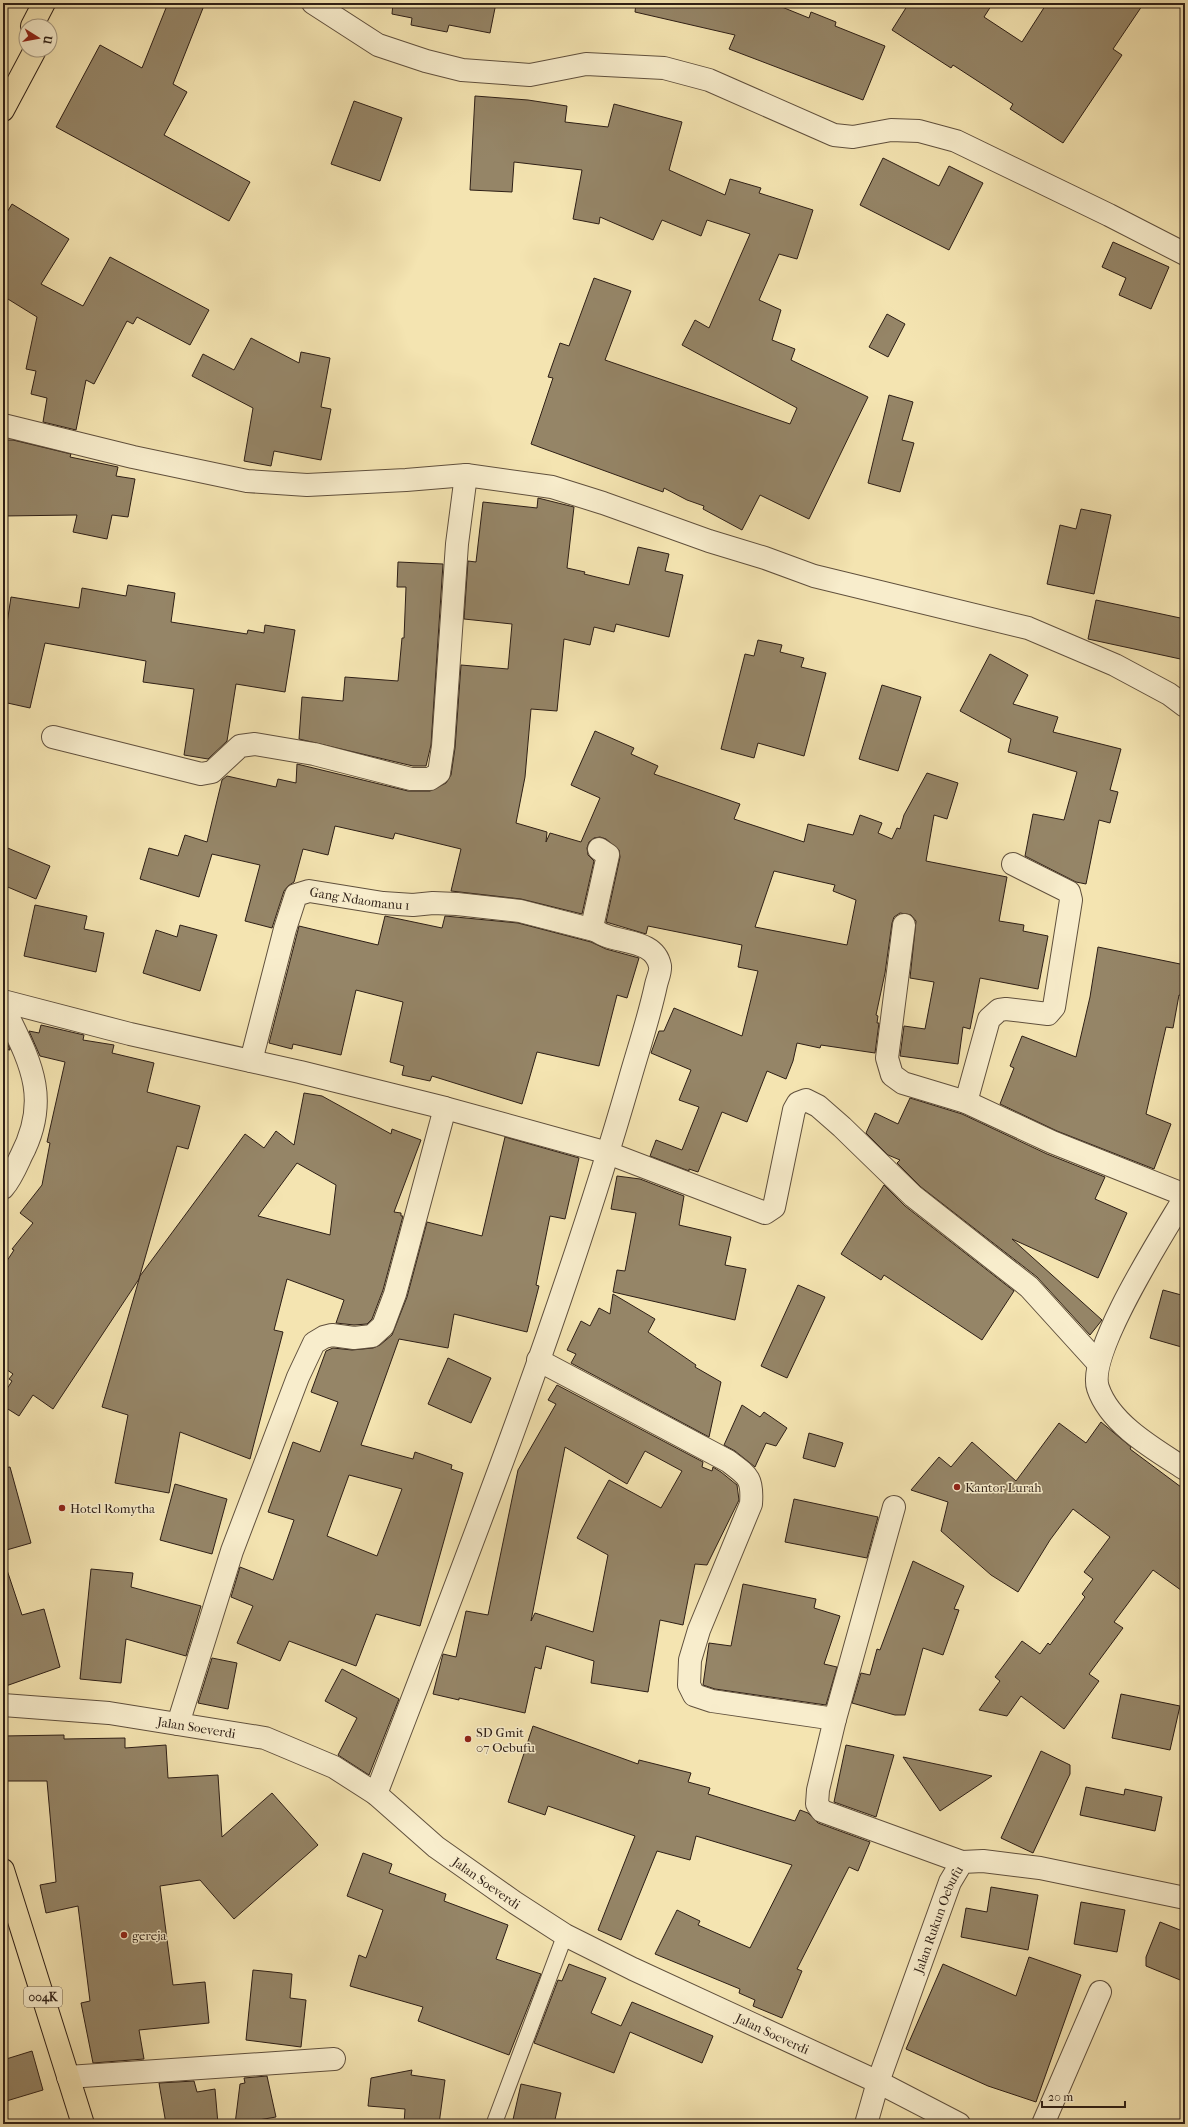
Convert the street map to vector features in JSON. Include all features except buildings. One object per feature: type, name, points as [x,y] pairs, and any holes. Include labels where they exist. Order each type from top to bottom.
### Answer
[{"type":"main road","points":[[36,18],[44,3]]},
{"type":"main road","points":[[51,18],[59,3]]},
{"type":"main road","points":[[3,82],[18,53]]},
{"type":"main road","points":[[3,110],[31,58]]},
{"type":"main road","name":"004K","points":[[3,1870],[83,2124]]},
{"type":"street","points":[[313,3],[378,45],[426,61],[462,70],[530,75],[586,64],[664,68],[709,80],[834,135],[853,137],[891,130],[919,131],[956,141],[1109,214],[1185,254]]},
{"type":"street","points":[[3,425],[133,458],[247,481],[307,485],[406,480],[466,475],[552,487],[604,503],[708,541],[766,558],[814,576],[1028,628],[1115,665],[1169,694],[1185,706]]},
{"type":"street","points":[[53,737],[201,774],[212,772],[240,746],[255,744],[314,754],[411,779],[430,779],[439,773],[443,746],[457,544],[466,475]]},
{"type":"street","points":[[594,930],[592,924],[608,855],[599,848]]},
{"type":"street","points":[[966,1102],[989,1020],[999,1010],[1006,1008],[1048,1014],[1054,1007],[1071,900],[1069,892],[1013,864]]},
{"type":"street","name":"Gang Ndaomanu 1","points":[[252,1061],[285,929],[296,895],[302,892],[309,890],[383,902],[413,905],[433,903],[504,909],[594,930],[601,934],[644,946],[654,955],[660,967],[653,998],[608,1154]]},
{"type":"street","points":[[904,925],[887,1058],[892,1074],[903,1083],[966,1102],[1052,1142],[1185,1196],[1120,1311],[1098,1363],[1097,1386],[1107,1407],[1140,1439],[1185,1468]]},
{"type":"street","points":[[3,1001],[130,1034],[252,1061],[445,1108],[608,1154],[765,1213],[774,1207],[794,1110],[798,1103],[806,1100],[812,1102],[842,1127],[913,1196],[1029,1287],[1098,1363]]},
{"type":"street","points":[[3,1006],[29,1061],[34,1077],[37,1097],[31,1137],[3,1188]]},
{"type":"street","points":[[178,1724],[232,1551],[298,1378],[314,1343],[324,1337],[332,1335],[354,1338],[372,1336],[383,1326],[395,1294],[445,1108]]},
{"type":"street","points":[[376,1794],[465,1561],[538,1360],[608,1154]]},
{"type":"street","points":[[538,1360],[728,1461],[745,1473],[752,1486],[751,1504],[699,1630],[690,1660],[689,1685],[694,1695],[712,1701],[836,1720]]},
{"type":"street","points":[[894,1507],[836,1720],[818,1790],[817,1804],[822,1811],[962,1862]]},
{"type":"street","name":"Jalan Soeverdi","points":[[3,1705],[109,1713],[265,1738],[334,1767],[376,1794],[436,1847],[514,1902],[565,1935],[640,1973],[878,2082],[958,2124]]},
{"type":"street","name":"Jalan Rukun Oebufu","points":[[866,2124],[878,2082],[950,1882],[962,1862],[983,1861],[1040,1868],[1185,1898]]},
{"type":"street","points":[[1043,2124],[1100,1992]]},
{"type":"street","points":[[68,2077],[334,2059]]},
{"type":"lane","points":[[494,2124],[565,1935]]},
{"type":"place","name":"Kantor Lurah","points":[[957,1487]]},
{"type":"place","name":"Hotel Romytha","points":[[62,1508]]},
{"type":"place","name":"SD Gmit 07 Oebufu","points":[[468,1739]]},
{"type":"place","name":"gereja","points":[[124,1935]]}]
